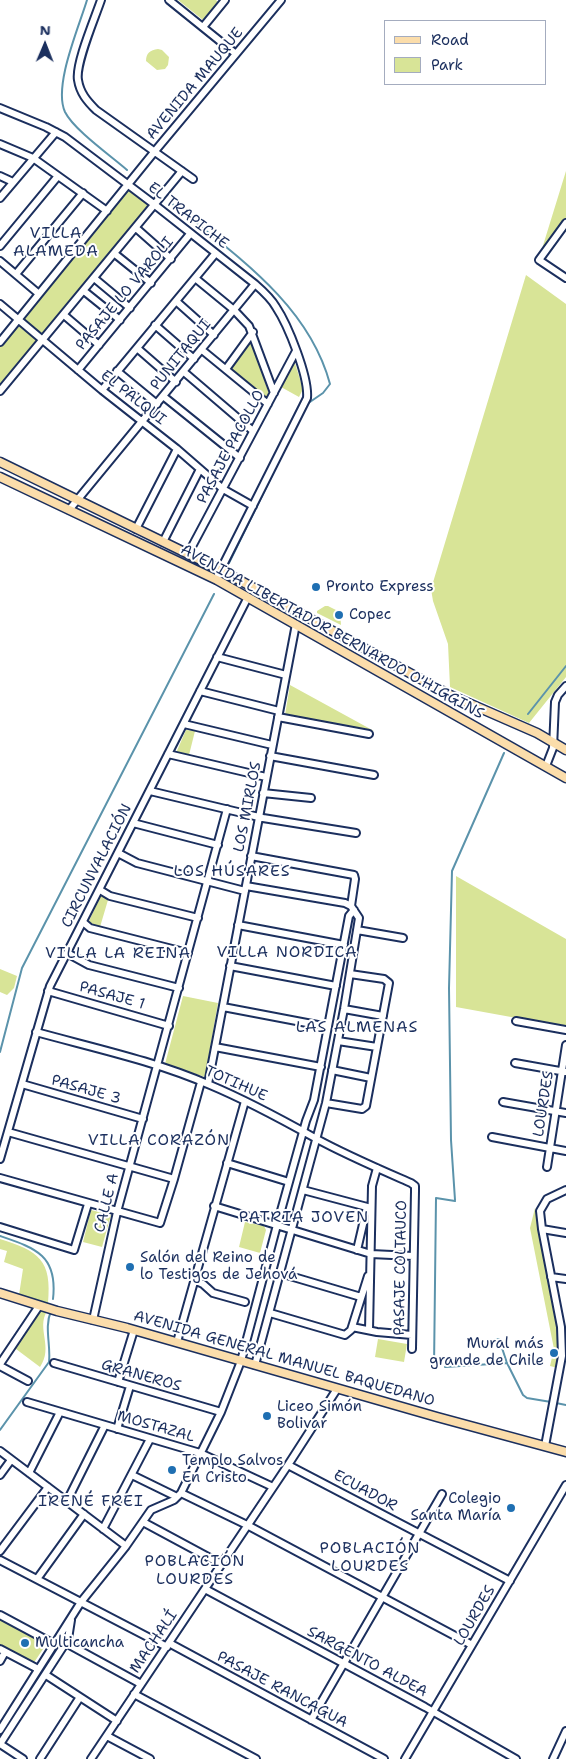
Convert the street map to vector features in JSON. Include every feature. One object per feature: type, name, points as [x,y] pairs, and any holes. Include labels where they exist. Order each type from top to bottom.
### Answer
[{"type":"main road","name":"AVENIDA LIBERTADOR BERNARDO O'HIGGINS","points":[[0,462],[221,570],[450,696],[537,733],[566,750]]},
{"type":"main road","name":"AVENIDA LIBERTADOR BERNARDO O'HIGGINS","points":[[0,477],[217,580],[566,778]]},
{"type":"main road","points":[[78,514],[80,502]]},
{"type":"main road","name":"AVENIDA GENERAL MANUEL BAQUEDANO","points":[[0,1293],[40,1306],[177,1342],[337,1389],[564,1450]]},
{"type":"street","points":[[100,0],[79,65],[77,78],[81,90],[87,101],[96,110],[193,179]]},
{"type":"street","points":[[169,0],[236,54]]},
{"type":"street","points":[[203,27],[223,0]]},
{"type":"street","name":"AVENIDA MAUQUE","points":[[0,342],[281,0]]},
{"type":"street","name":"EL TRAPICHE","points":[[0,108],[56,132],[155,205],[255,284],[277,308],[296,351],[308,391],[307,398],[253,506]]},
{"type":"street","points":[[0,198],[56,132]]},
{"type":"street","points":[[0,144],[33,158],[107,211]]},
{"type":"street","points":[[0,391],[182,171]]},
{"type":"street","points":[[0,176],[13,182]]},
{"type":"street","points":[[0,246],[58,176]]},
{"type":"street","points":[[16,274],[83,193]]},
{"type":"street","points":[[566,223],[539,260],[566,278]]},
{"type":"street","points":[[136,228],[171,259]]},
{"type":"street","name":"PASAJE LO VAROLI","points":[[78,370],[190,234]]},
{"type":"street","points":[[115,254],[151,283]]},
{"type":"street","points":[[102,390],[215,254]]},
{"type":"street","points":[[0,261],[39,294]]},
{"type":"street","points":[[94,278],[130,308]]},
{"type":"street","points":[[195,278],[247,322],[253,332],[274,392]]},
{"type":"street","name":"PUNITAQUI","points":[[69,510],[80,502],[142,421],[255,284]]},
{"type":"street","points":[[84,291],[120,320]]},
{"type":"street","points":[[176,301],[214,334]]},
{"type":"street","name":"EL PALQUI","points":[[0,304],[223,489],[253,506]]},
{"type":"street","points":[[64,315],[99,345]]},
{"type":"street","points":[[156,325],[194,358]]},
{"type":"street","points":[[226,369],[253,332]]},
{"type":"street","points":[[137,348],[176,382]]},
{"type":"street","points":[[202,350],[268,404]]},
{"type":"street","name":"PASAJE PACOLLO","points":[[188,554],[296,351]]},
{"type":"street","points":[[117,371],[157,404]]},
{"type":"street","points":[[184,372],[253,431]]},
{"type":"street","points":[[163,396],[240,458]]},
{"type":"street","points":[[136,528],[177,449]]},
{"type":"street","points":[[162,542],[200,469]]},
{"type":"street","points":[[217,580],[253,506]]},
{"type":"street","name":"CIRCUNVALACIÓN","points":[[0,1159],[48,991],[248,598]]},
{"type":"street","name":"LOS MIRLOS","points":[[117,1212],[158,1224],[162,1222],[205,1083],[223,1007],[296,624]]},
{"type":"street","points":[[217,657],[286,674]]},
{"type":"street","points":[[546,766],[553,748],[555,702],[566,686]]},
{"type":"street","points":[[200,691],[278,714],[369,734]]},
{"type":"street","points":[[184,724],[272,745]]},
{"type":"street","points":[[168,754],[266,777]]},
{"type":"street","points":[[270,756],[374,775]]},
{"type":"street","points":[[150,791],[259,816],[356,833]]},
{"type":"street","points":[[263,793],[311,798]]},
{"type":"street","name":"CALLE A","points":[[93,1320],[117,1212],[227,809]]},
{"type":"street","points":[[133,823],[218,844]]},
{"type":"street","points":[[118,853],[137,863],[208,882],[345,903],[352,908],[359,918],[326,1102],[255,1365]]},
{"type":"street","points":[[0,1730],[81,1602],[154,1508],[179,1495],[222,1412],[241,1361],[289,1182],[314,1100],[352,908],[355,879],[354,875],[251,856]]},
{"type":"street","points":[[100,890],[110,896],[198,918]]},
{"type":"street","points":[[83,922],[90,928],[188,953]]},
{"type":"street","points":[[238,924],[344,945]]},
{"type":"street","points":[[357,930],[403,938]]},
{"type":"street","points":[[67,954],[89,965],[179,988]]},
{"type":"street","points":[[230,966],[336,986]]},
{"type":"street","points":[[326,1102],[362,1109],[366,1106],[383,1016],[389,983],[384,979],[350,974]]},
{"type":"street","name":"PASAJE 1","points":[[48,991],[169,1026]]},
{"type":"street","points":[[223,1007],[328,1027]]},
{"type":"street","points":[[344,1009],[383,1016]]},
{"type":"street","points":[[516,1021],[566,1030]]},
{"type":"street","name":"TOTIHUE","points":[[36,1032],[158,1066],[205,1083],[415,1186]]},
{"type":"street","points":[[338,1040],[377,1047]]},
{"type":"street","name":"LOURDES","points":[[546,1166],[564,1072],[566,1045]]},
{"type":"street","points":[[215,1047],[321,1067]]},
{"type":"street","points":[[515,1063],[564,1072]]},
{"type":"street","points":[[332,1070],[371,1078]]},
{"type":"street","name":"PASAJE 3","points":[[22,1084],[143,1119]]},
{"type":"street","points":[[177,1342],[245,1101]]},
{"type":"street","points":[[503,1102],[566,1113]]},
{"type":"street","points":[[8,1132],[174,1179]]},
{"type":"street","points":[[492,1137],[566,1151]]},
{"type":"street","points":[[227,1163],[289,1182]]},
{"type":"street","points":[[357,1250],[377,1168]]},
{"type":"street","points":[[0,1178],[117,1212]]},
{"type":"street","name":"PASAJE COLTAUCO","points":[[412,1350],[415,1186]]},
{"type":"street","points":[[303,1190],[369,1207]]},
{"type":"street","points":[[545,1446],[562,1349],[562,1327],[540,1211],[551,1196],[566,1190]]},
{"type":"street","points":[[0,1227],[72,1250],[76,1249],[88,1204]]},
{"type":"street","points":[[214,1206],[371,1254],[413,1256]]},
{"type":"street","points":[[369,1207],[371,1254],[369,1330]]},
{"type":"street","points":[[542,1229],[566,1233]]},
{"type":"street","points":[[270,1313],[345,1335],[350,1332],[352,1327],[370,1268]]},
{"type":"street","points":[[280,1273],[361,1296]]},
{"type":"street","points":[[551,1277],[566,1279]]},
{"type":"street","points":[[194,1280],[203,1284],[213,1293],[245,1302]]},
{"type":"street","points":[[28,1381],[0,1365],[40,1306]]},
{"type":"street","points":[[352,1327],[412,1335]]},
{"type":"street","points":[[118,1382],[134,1330]]},
{"type":"street","name":"GRANEROS","points":[[54,1363],[222,1412]]},
{"type":"street","points":[[117,1429],[130,1386]]},
{"type":"street","name":"MACHALÍ","points":[[91,1759],[337,1389]]},
{"type":"street","name":"MOSTAZAL","points":[[27,1402],[200,1454],[273,1487]]},
{"type":"street","points":[[29,1473],[60,1412]]},
{"type":"street","points":[[67,1501],[105,1426]]},
{"type":"street","points":[[104,1529],[150,1439]]},
{"type":"street","points":[[0,1451],[126,1546]]},
{"type":"street","points":[[0,1475],[11,1460]]},
{"type":"street","name":"ECUADOR","points":[[288,1465],[510,1581]]},
{"type":"street","points":[[132,1475],[246,1526],[472,1645]]},
{"type":"street","name":"LOURDES","points":[[405,1759],[566,1485]]},
{"type":"street","points":[[0,1551],[48,1487]]},
{"type":"street","points":[[311,1720],[442,1494]]},
{"type":"street","points":[[37,1579],[84,1514]]},
{"type":"street","points":[[143,1522],[221,1564]]},
{"type":"street","name":"PASAJE RANCAGUA","points":[[1,1563],[37,1579],[168,1645],[384,1759]]},
{"type":"street","name":"SARGENTO ALDEA","points":[[205,1589],[516,1759]]},
{"type":"street","points":[[0,1615],[54,1644]]},
{"type":"street","points":[[23,1759],[0,1744],[66,1643],[72,1617]]},
{"type":"street","points":[[66,1643],[141,1684]]},
{"type":"street","points":[[0,1661],[3,1651],[38,1669]]},
{"type":"street","points":[[46,1675],[117,1721]]},
{"type":"street","points":[[134,1694],[256,1759]]},
{"type":"street","points":[[40,1759],[80,1697]]},
{"type":"street","points":[[553,1759],[566,1731]]},
{"type":"street","points":[[107,1736],[150,1759]]},
{"type":"street","points":[[239,1759],[243,1752]]},
{"type":"green space","points":[[178,0],[216,0],[218,2],[203,20]]},
{"type":"green space","points":[[158,49],[162,50],[169,57],[168,65],[165,69],[157,70],[146,61],[149,52]]},
{"type":"green space","points":[[566,171],[566,218],[541,252]]},
{"type":"green space","points":[[130,189],[152,206],[0,389],[0,344]]},
{"type":"green space","points":[[526,275],[566,304],[566,677],[529,723],[450,687],[448,644],[433,601],[431,589]]},
{"type":"green space","points":[[251,340],[269,394],[265,400],[229,369]]},
{"type":"green space","points":[[294,360],[303,389],[299,397],[281,387]]},
{"type":"green space","points":[[325,606],[340,612],[341,625],[317,613],[317,611]]},
{"type":"green space","points":[[290,685],[374,731],[285,715]]},
{"type":"green space","points":[[186,730],[195,731],[189,755],[176,753]]},
{"type":"green space","points":[[456,876],[566,939],[566,1027],[456,1007]]},
{"type":"green space","points":[[101,895],[108,900],[100,927],[89,921]]},
{"type":"green space","points":[[0,969],[17,976],[14,988],[7,995],[0,992]]},
{"type":"green space","points":[[183,996],[218,1003],[205,1077],[165,1064]]},
{"type":"green space","points":[[535,1208],[558,1328],[560,1344],[558,1368],[550,1366],[554,1349],[530,1228]]},
{"type":"green space","points":[[91,1210],[111,1215],[102,1247],[83,1242]]},
{"type":"green space","points":[[245,1222],[264,1226],[266,1230],[260,1253],[239,1247]]},
{"type":"green space","points":[[0,1239],[25,1248],[40,1259],[48,1277],[48,1303],[19,1295],[23,1269],[4,1262],[7,1251],[0,1249]]},
{"type":"green space","points":[[38,1308],[47,1311],[43,1325],[44,1360],[40,1367],[12,1346]]},
{"type":"green space","points":[[378,1339],[407,1344],[404,1362],[375,1357]]},
{"type":"green space","points":[[0,1618],[47,1643],[33,1664],[0,1646]]},
{"type":"waterway","points":[[87,0],[68,56],[62,87],[62,101],[65,112],[76,127],[127,170]]},
{"type":"waterway","points":[[170,202],[265,281],[304,328],[319,355],[330,384],[323,393],[307,404]]},
{"type":"waterway","points":[[229,563],[284,451]]},
{"type":"waterway","points":[[0,1052],[22,968],[214,594]]},
{"type":"waterway","points":[[528,714],[566,666]]},
{"type":"waterway","points":[[455,1200],[451,1140],[449,988],[452,871],[504,753]]},
{"type":"waterway","points":[[434,1368],[436,1198],[455,1201]]},
{"type":"waterway","points":[[0,1236],[33,1250],[48,1263],[54,1284],[53,1299]]},
{"type":"waterway","points":[[0,1430],[49,1362],[48,1323],[51,1311]]},
{"type":"waterway","points":[[490,1341],[499,1339],[507,1363],[523,1395],[527,1398],[551,1402]]},
{"type":"waterway","points":[[445,1367],[507,1363]]},
{"type":"waterway","points":[[556,1403],[566,1405]]},
{"type":"place","name":"Pronto Express","points":[[316,587]]},
{"type":"place","name":"Copec","points":[[339,615]]},
{"type":"place","name":"Salón del Reino de lo Testigos de Jehová","points":[[130,1267]]},
{"type":"place","name":"Mural más grande de Chile","points":[[554,1353]]},
{"type":"place","name":"Liceo Simón Bolivar","points":[[267,1416]]},
{"type":"place","name":"Templo Salvos En Cristo","points":[[172,1470]]},
{"type":"place","name":"Colegio Santa María","points":[[511,1508]]},
{"type":"place","name":"Multicancha","points":[[25,1643]]},
{"type":"district","name":"VILLA ALAMEDA","points":[[56,243]]},
{"type":"district","name":"LOS HÚSARES","points":[[232,872]]},
{"type":"district","name":"VILLA NORDICA","points":[[287,953]]},
{"type":"district","name":"VILLA LA REINA","points":[[118,954]]},
{"type":"district","name":"LAS ALMENAS","points":[[357,1028]]},
{"type":"district","name":"VILLA CORAZÓN","points":[[159,1141]]},
{"type":"district","name":"PATRIA JOVEN","points":[[304,1218]]},
{"type":"district","name":"IRENÉ FREI","points":[[91,1502]]},
{"type":"district","name":"POBLACIÓN LOURDES","points":[[370,1558]]},
{"type":"district","name":"POBLACIÓN LOURDES","points":[[195,1571]]}]
